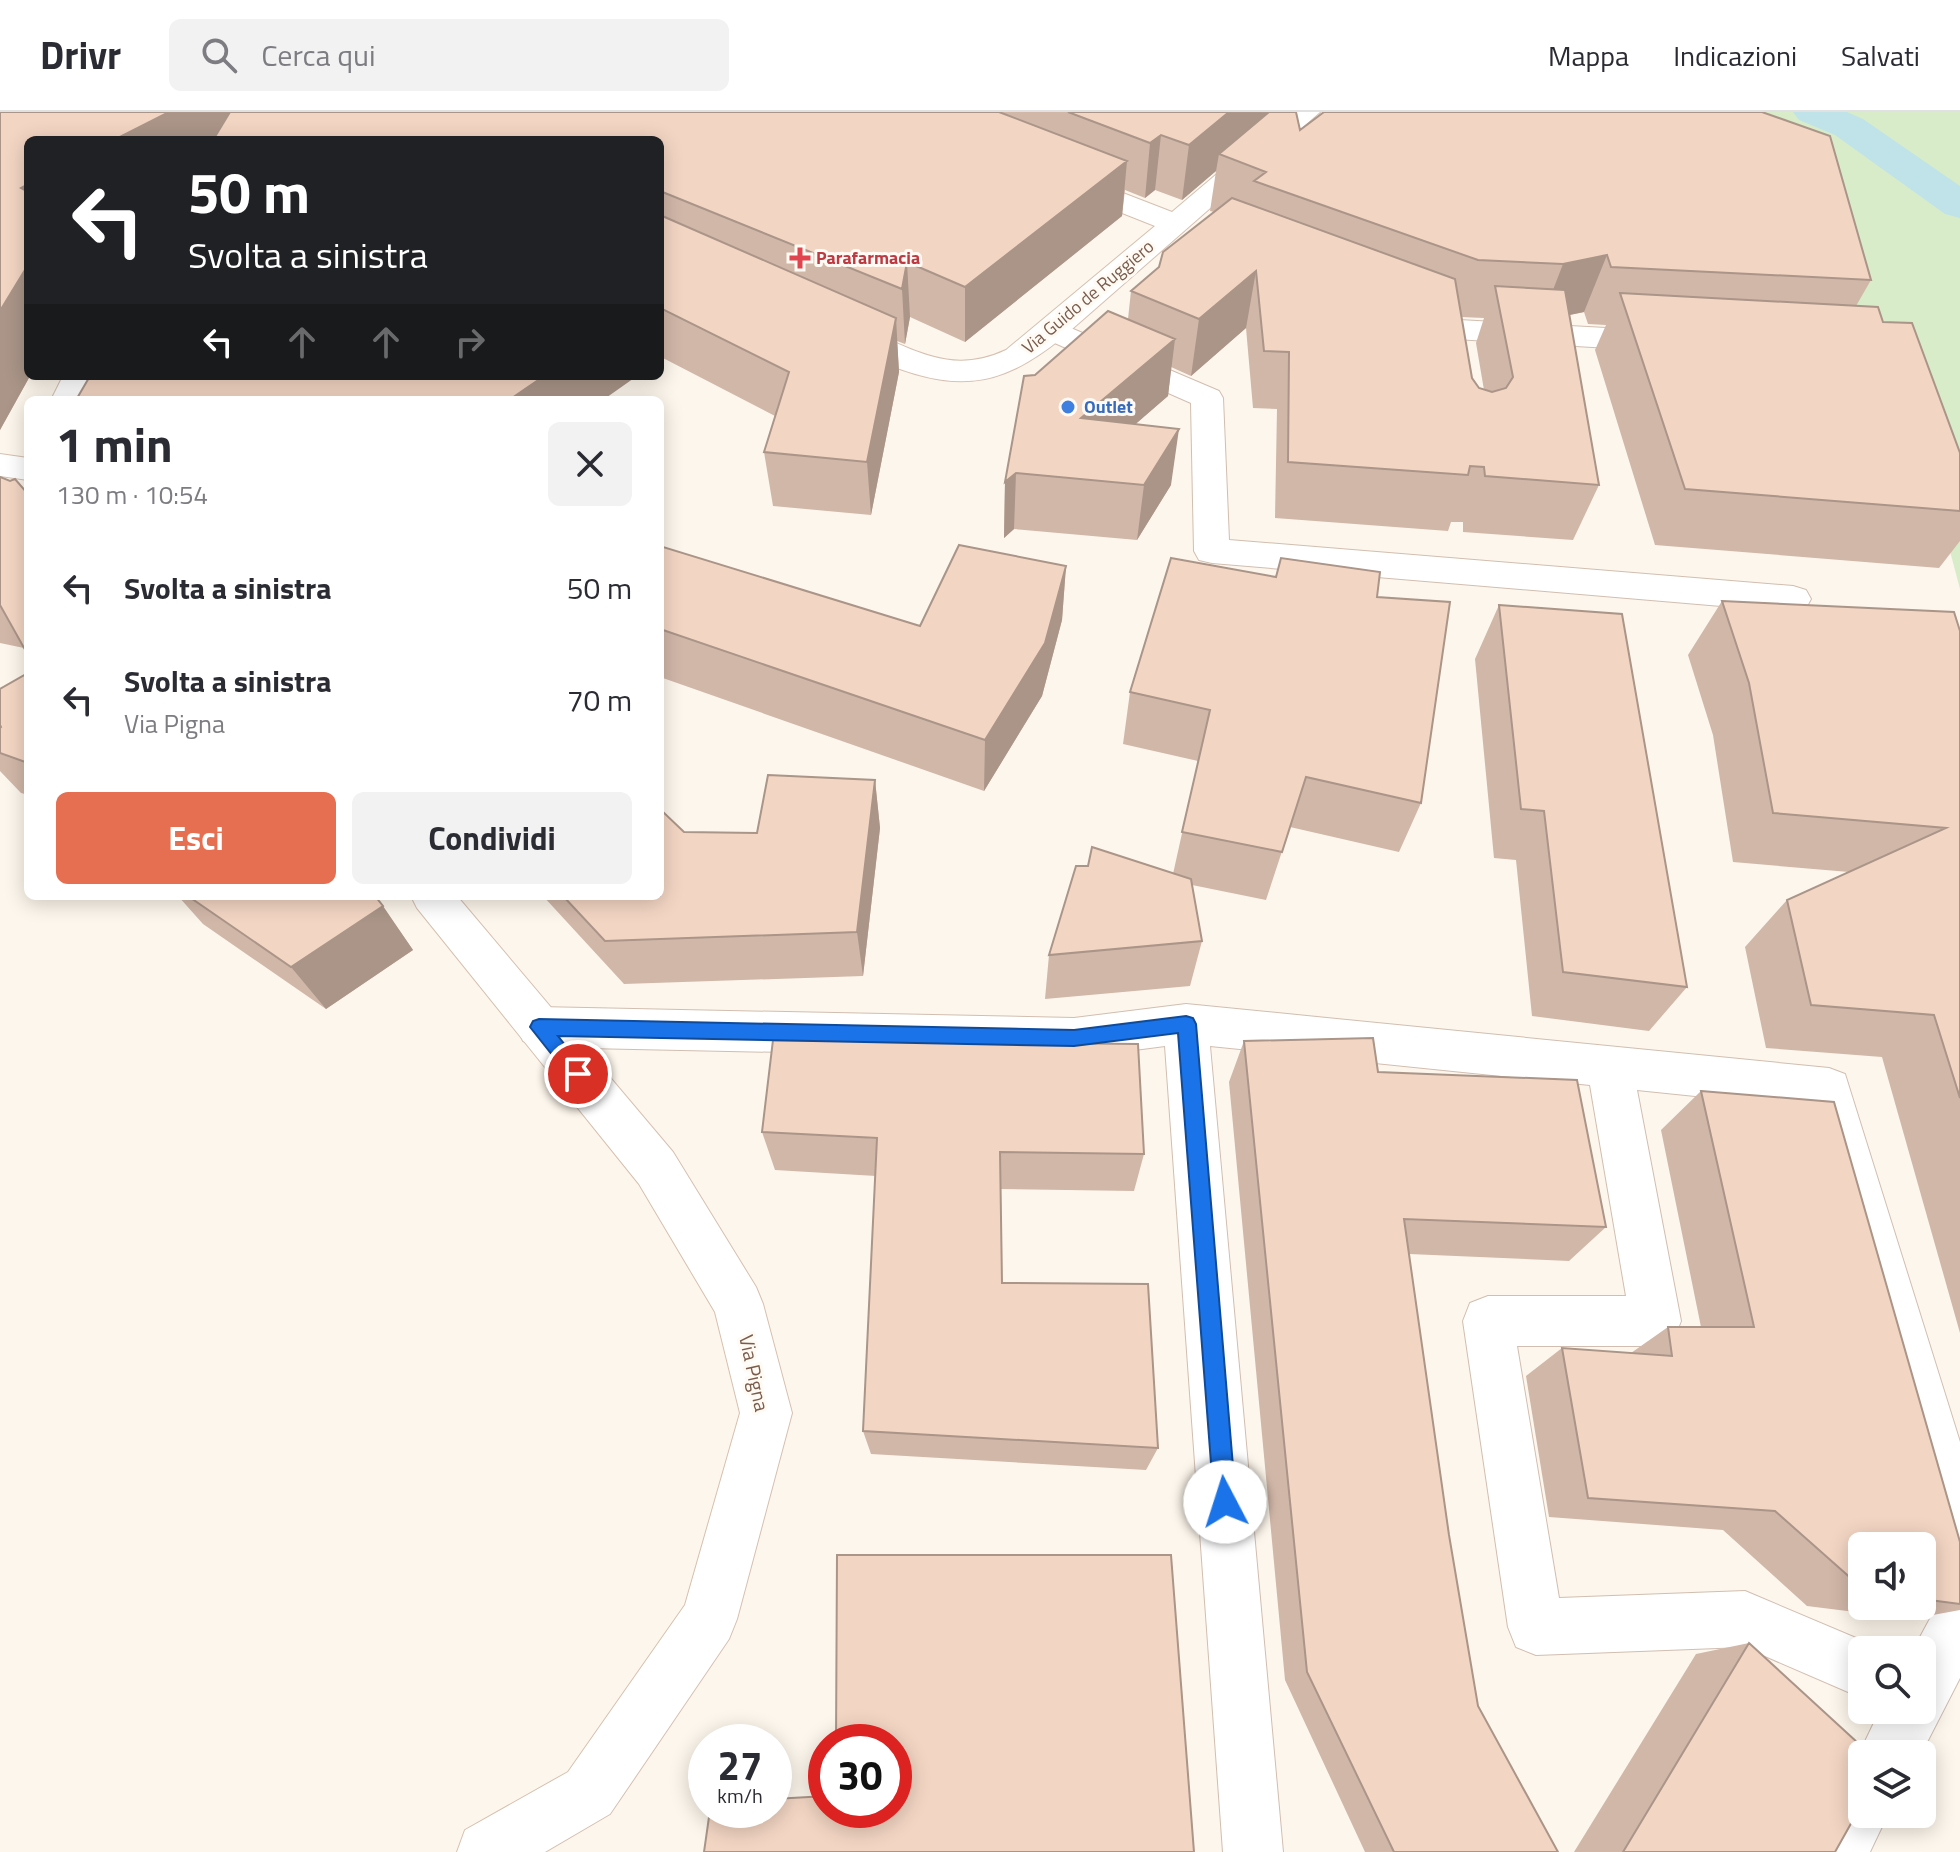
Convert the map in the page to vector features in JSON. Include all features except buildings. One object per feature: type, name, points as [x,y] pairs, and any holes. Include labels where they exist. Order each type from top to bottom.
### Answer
[{"type":"street","name":"Via Guido de Ruggiero","points":[[815,321],[928,370],[954,372],[999,366],[1017,357],[1052,330],[1306,112]]},
{"type":"street","points":[[1040,170],[1212,238]]},
{"type":"street","points":[[1383,302],[1458,344],[1691,342]]},
{"type":"street","points":[[1052,330],[1207,398],[1212,551],[1793,599]]},
{"type":"street","points":[[0,465],[24,468]]},
{"type":"street","name":"Via Pigna","points":[[435,900],[656,1168],[738,1304],[766,1413],[709,1619],[589,1793],[487,1852]]},
{"type":"street","points":[[1186,1024],[1253,1852]]},
{"type":"street","points":[[539,1027],[1074,1038],[1186,1024],[1829,1089],[1960,1532]]},
{"type":"street","points":[[1610,1067],[1656,1321],[1488,1321],[1536,1627],[1745,1619],[1848,1663]]},
{"type":"street","points":[[1936,1665],[1960,1620]]},
{"type":"street","points":[[1837,1852],[1850,1828]]},
{"type":"green space","points":[[1637,112],[1960,112],[1960,589],[1912,408]]},
{"type":"waterway","points":[[1813,112],[1849,127],[1960,205]]},
{"type":"place","name":"Parafarmacia","points":[[800,258]]},
{"type":"place","name":"Outlet","points":[[1068,407]]},
{"type":"route","points":[[578,1074],[539,1027],[1074,1038],[1186,1024],[1225,1502]]}]
